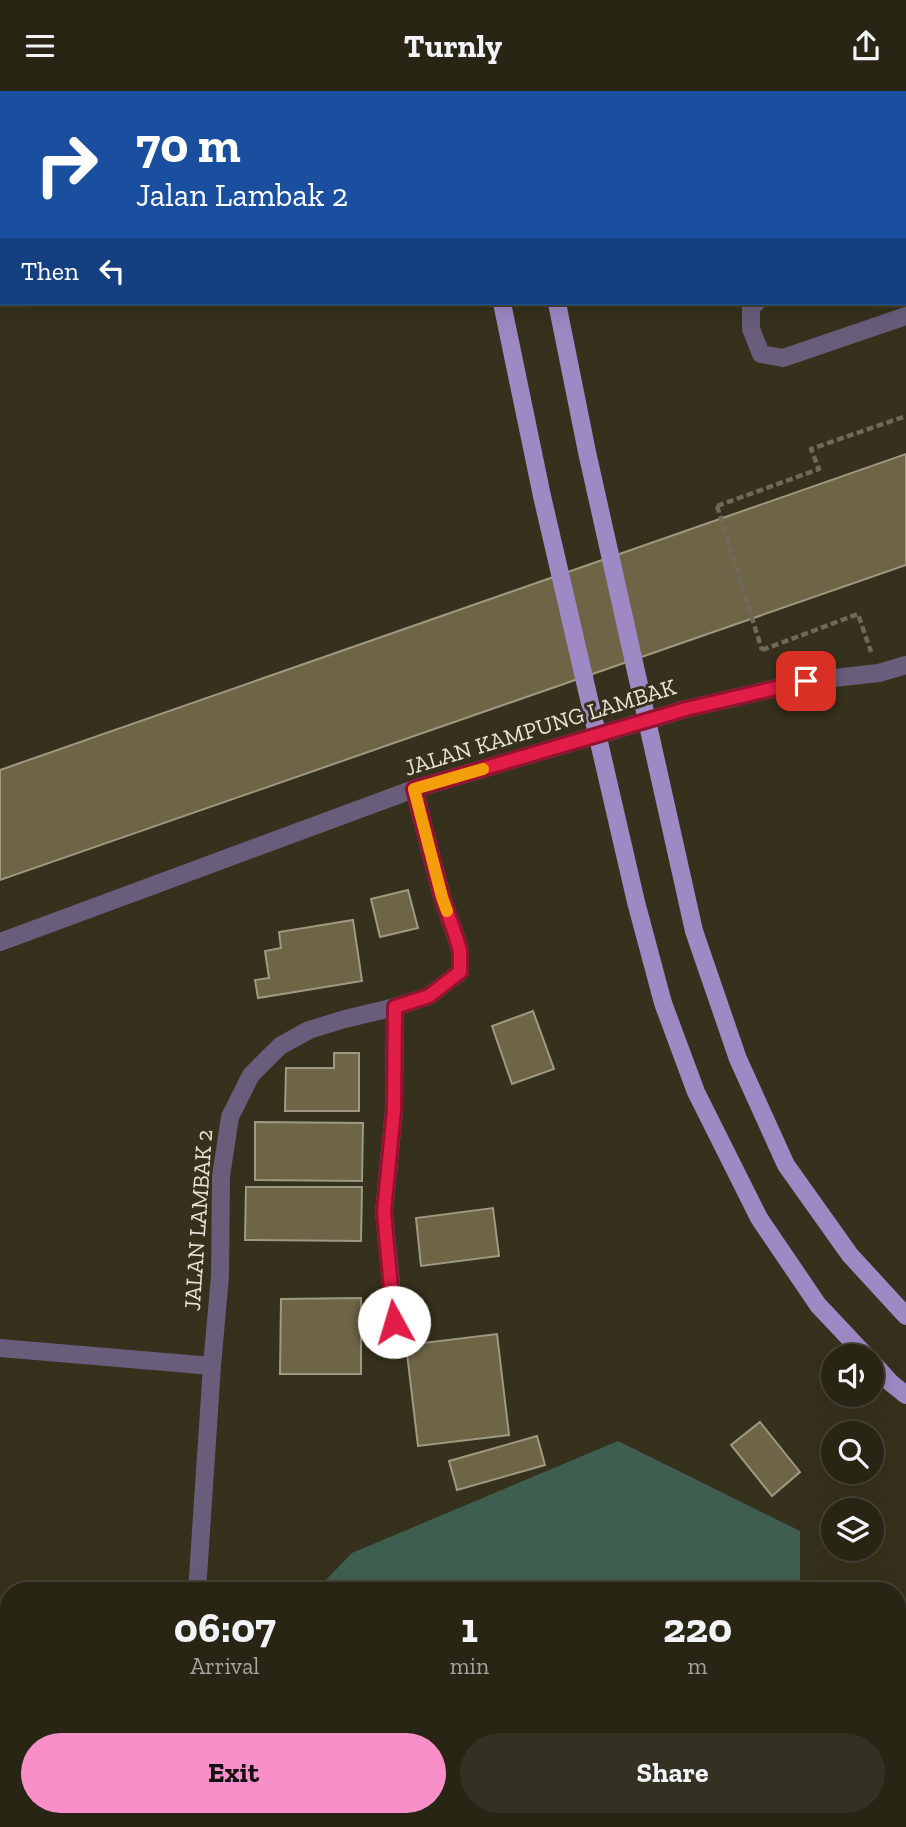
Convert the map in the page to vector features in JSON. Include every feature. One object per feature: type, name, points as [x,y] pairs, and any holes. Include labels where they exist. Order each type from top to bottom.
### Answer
[{"type":"main road","points":[[502,305],[542,496],[636,902],[663,1003],[696,1092],[760,1218],[818,1305],[855,1344]]},
{"type":"main road","points":[[557,305],[587,451],[694,931],[738,1059],[786,1165],[850,1255],[906,1316]]},
{"type":"main road","points":[[884,1375],[906,1395]]},
{"type":"street","points":[[754,305],[751,307],[751,329],[761,354],[783,358],[906,316]]},
{"type":"street","name":"JALAN KAMPUNG LAMBAK","points":[[0,942],[414,789],[686,709],[806,681],[879,673],[906,665]]},
{"type":"street","name":"JALAN LAMBAK 2","points":[[198,1582],[220,1276],[221,1176],[230,1117],[251,1075],[280,1047],[309,1030],[429,996],[460,972],[460,951],[442,897],[414,789]]},
{"type":"street","points":[[395,1007],[394,1110],[384,1212],[397,1347]]},
{"type":"street","points":[[0,1348],[212,1366]]},
{"type":"path","points":[[866,636],[858,614],[762,650],[717,506],[820,469],[811,449],[906,416]]},
{"type":"green space","points":[[618,1441],[800,1531],[800,1582],[324,1582],[352,1553]]},
{"type":"building","points":[[906,454],[906,565],[0,880],[0,770]]},
{"type":"building","points":[[408,890],[418,928],[380,937],[371,899]]},
{"type":"building","points":[[353,920],[362,981],[258,998],[255,980],[269,978],[265,951],[281,948],[279,932]]},
{"type":"building","points":[[533,1011],[554,1069],[512,1084],[492,1026]]},
{"type":"building","points":[[334,1053],[359,1053],[359,1111],[285,1111],[286,1068],[334,1068]]},
{"type":"building","points":[[255,1122],[363,1123],[362,1181],[255,1180]]},
{"type":"building","points":[[246,1187],[362,1187],[361,1241],[245,1240]]},
{"type":"building","points":[[493,1208],[499,1256],[421,1266],[416,1218]]},
{"type":"building","points":[[361,1298],[361,1374],[280,1374],[281,1299]]},
{"type":"building","points":[[497,1334],[509,1435],[418,1446],[406,1345]]},
{"type":"building","points":[[760,1422],[800,1472],[772,1496],[731,1445]]},
{"type":"building","points":[[537,1436],[545,1465],[457,1490],[449,1461]]},
{"type":"slow traffic","points":[[447,911],[414,789],[483,769]]},
{"type":"route","points":[[394,1322],[384,1212],[394,1110],[395,1007],[429,996],[460,972],[460,951],[442,897],[414,789],[686,709],[806,681]]}]
